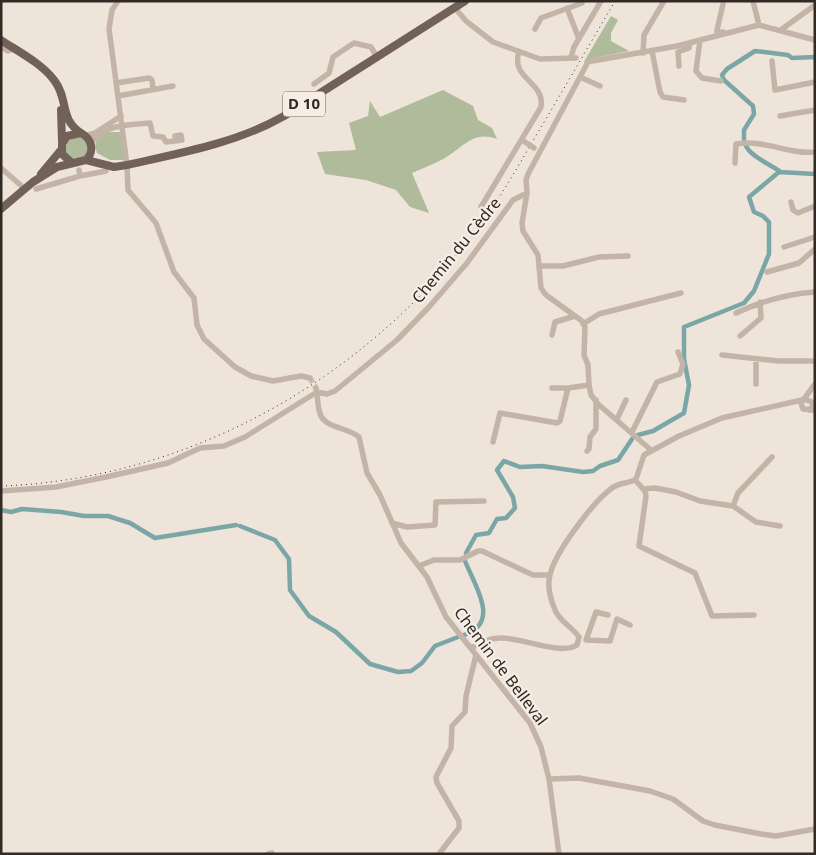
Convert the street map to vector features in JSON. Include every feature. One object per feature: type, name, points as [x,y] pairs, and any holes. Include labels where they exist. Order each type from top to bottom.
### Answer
[{"type":"main road","name":"D 10","points":[[79,166],[114,167],[125,165],[214,144],[258,130],[284,116],[464,2]]},
{"type":"main road","points":[[1,40],[46,72],[59,88],[68,122],[83,134],[102,160],[125,165]]},
{"type":"main road","points":[[46,72],[59,99],[63,131],[61,147],[65,158],[79,166]]},
{"type":"main road","points":[[35,186],[67,136],[83,134]]},
{"type":"main road","points":[[79,166],[91,146]]},
{"type":"main road","points":[[1,209],[25,189],[35,186],[57,167],[79,166]]},
{"type":"street","points":[[118,1],[112,10],[109,29],[121,116],[128,190],[156,223],[174,272],[194,298],[197,325],[204,339],[235,368],[250,376],[273,381],[301,376],[310,378]]},
{"type":"street","points":[[455,8],[466,21],[486,38],[519,52],[540,58],[573,58],[579,39],[601,1]]},
{"type":"street","points":[[643,53],[644,35],[664,1]]},
{"type":"street","points":[[753,1],[759,25]]},
{"type":"street","points":[[535,29],[541,18],[582,2]]},
{"type":"street","points":[[723,4],[717,33],[759,25],[782,29],[815,40]]},
{"type":"street","points":[[782,29],[815,5]]},
{"type":"street","points":[[567,8],[579,39]]},
{"type":"street","points":[[651,450],[596,400],[589,386],[588,365],[584,355],[586,334],[583,324],[546,295],[541,288],[538,255],[523,231],[522,224],[527,193],[526,180],[537,149],[580,77],[586,62],[690,43],[740,28]]},
{"type":"street","points":[[700,40],[696,71],[702,78],[721,81]]},
{"type":"street","points":[[314,84],[329,73],[330,61],[335,54],[354,43],[371,47],[377,57]]},
{"type":"street","points":[[679,66],[678,52],[689,48],[690,43]]},
{"type":"street","points":[[1,47],[8,51],[14,49]]},
{"type":"street","points":[[652,51],[660,92],[663,97],[684,100]]},
{"type":"street","points":[[481,207],[524,141],[542,103],[534,85],[518,70],[517,60],[519,52]]},
{"type":"street","points":[[772,61],[775,90],[815,82]]},
{"type":"street","points":[[580,77],[600,86]]},
{"type":"street","points":[[116,83],[149,78],[152,80],[153,90]]},
{"type":"street","points":[[118,96],[173,86]]},
{"type":"street","points":[[780,116],[815,110]]},
{"type":"street","points":[[83,134],[95,134],[121,116]]},
{"type":"street","points":[[91,146],[97,135],[108,129],[150,122],[153,136],[163,138],[166,142],[176,141]]},
{"type":"street","points":[[524,141],[537,149]]},
{"type":"street","points":[[735,163],[736,144],[749,142],[803,153],[815,152]]},
{"type":"street","points":[[35,186],[79,166],[106,171]]},
{"type":"street","points":[[1,168],[25,189]]},
{"type":"street","name":"Chemin du Cèdre","points":[[1,491],[56,488],[168,463],[200,448],[224,446],[245,437],[317,390],[327,394],[335,391],[397,340],[467,263],[513,200],[527,193]]},
{"type":"street","points":[[791,202],[793,210],[798,213],[815,206]]},
{"type":"street","points":[[784,247],[815,237]]},
{"type":"street","points":[[767,272],[799,263],[815,249]]},
{"type":"street","points":[[540,266],[569,265],[599,257],[628,256]]},
{"type":"street","points":[[736,313],[760,302],[787,295],[815,292]]},
{"type":"street","points":[[583,324],[599,314],[681,293]]},
{"type":"street","points":[[740,336],[761,318],[760,302]]},
{"type":"street","points":[[552,335],[555,322],[575,316]]},
{"type":"street","points":[[632,432],[657,382],[680,374],[683,364],[678,352]]},
{"type":"street","points":[[722,355],[756,360],[815,361]]},
{"type":"street","points":[[756,360],[756,384]]},
{"type":"street","points":[[471,648],[487,640],[502,637],[561,648],[577,645],[579,637],[561,619],[555,609],[550,593],[550,575],[553,566],[586,515],[611,488],[635,480],[640,471],[642,459],[651,450],[722,418],[746,411],[791,404],[809,404],[810,391],[815,384]]},
{"type":"street","points":[[552,388],[589,386]]},
{"type":"street","points":[[493,442],[502,412],[559,422],[568,388]]},
{"type":"street","name":"Chemin de Belleval","points":[[317,390],[320,415],[323,420],[348,430],[359,437],[367,473],[380,494],[401,543],[431,584],[446,617],[530,722],[542,747],[549,780],[559,854]]},
{"type":"street","points":[[587,451],[591,435],[596,429],[596,400]]},
{"type":"street","points":[[617,419],[626,400]]},
{"type":"street","points":[[733,506],[738,493],[772,457]]},
{"type":"street","points":[[635,480],[646,496],[639,546],[695,573],[712,616],[754,615]]},
{"type":"street","points":[[643,489],[654,488],[676,492],[700,501],[733,506],[756,522],[780,526]]},
{"type":"street","points":[[392,523],[407,527],[435,525],[436,502],[484,501]]},
{"type":"street","points":[[419,566],[434,560],[460,560],[478,551],[482,551],[533,575],[550,575]]},
{"type":"street","points":[[608,615],[596,612],[586,640],[610,640],[617,619],[630,625]]},
{"type":"street","points":[[440,854],[454,835],[459,821],[437,783],[436,777],[451,748],[452,726],[465,712],[466,696],[476,655]]},
{"type":"street","points":[[549,780],[579,778],[650,791],[673,799],[703,821],[761,834],[788,835],[815,829]]},
{"type":"green space","points":[[611,16],[618,20],[611,33],[611,41],[629,51],[585,60]]},
{"type":"green space","points":[[443,90],[473,106],[478,120],[492,128],[497,139],[489,137],[475,138],[445,158],[412,173],[429,213],[410,207],[396,190],[366,180],[325,174],[317,152],[356,150],[349,123],[368,116],[370,101],[380,117]]},
{"type":"green space","points":[[108,132],[121,132],[125,160],[110,160],[97,153],[95,145],[97,140]]},
{"type":"green space","points":[[77,137],[85,141],[89,149],[85,157],[77,161],[69,157],[65,149],[69,141]]},
{"type":"waterway","points":[[744,139],[744,130],[754,114],[753,106],[724,80],[722,75],[727,69],[755,51],[788,55],[792,58],[815,57]]},
{"type":"waterway","points":[[746,146],[756,157],[781,172]]},
{"type":"waterway","points":[[638,435],[653,431],[684,413],[689,385],[684,359],[684,327],[744,303],[754,291],[769,254],[769,222],[763,216],[754,212],[749,197],[779,172],[815,174]]},
{"type":"waterway","points":[[466,553],[476,535],[489,533],[497,519],[506,518],[515,508],[513,497],[497,470],[504,461],[520,467],[542,466],[583,472],[593,471],[600,466],[618,460],[632,439]]},
{"type":"waterway","points":[[1,510],[11,512],[22,509],[84,516],[108,516],[130,523],[155,538],[236,525]]},
{"type":"waterway","points":[[240,526],[275,540],[289,559],[290,590],[309,616],[336,632],[370,664],[398,672],[411,671],[422,663],[435,646],[458,637]]},
{"type":"waterway","points":[[464,635],[475,629],[481,622],[483,613],[479,592],[465,561]]},
{"type":"tunnel","points":[[310,378],[316,388]]},
{"type":"railway","points":[[1,486],[72,479],[140,464],[207,440],[270,410],[330,373],[385,329],[435,280],[480,225],[513,175],[615,1]]}]
